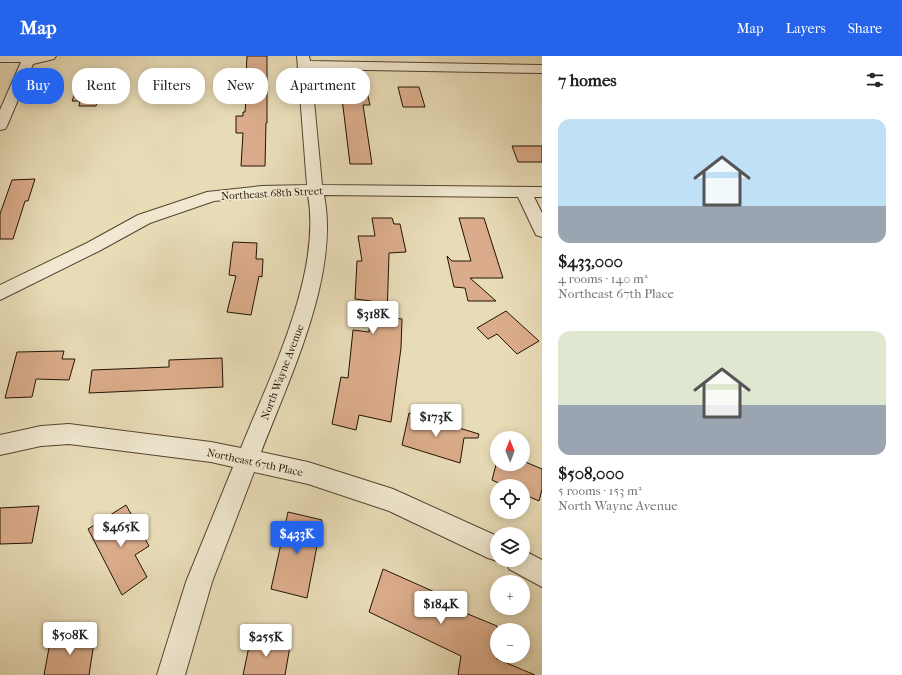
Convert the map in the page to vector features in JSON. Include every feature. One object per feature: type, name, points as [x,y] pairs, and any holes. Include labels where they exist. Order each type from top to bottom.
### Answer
[{"type":"street","points":[[0,58],[33,59],[50,56]]},
{"type":"street","points":[[0,126],[28,61],[33,59]]},
{"type":"street","points":[[304,61],[542,69]]},
{"type":"street","name":"North Wayne Avenue","points":[[171,675],[199,582],[304,316],[312,274],[317,235],[318,200],[315,190],[304,61]]},
{"type":"street","name":"Northeast 68th Street","points":[[0,293],[144,220],[213,196],[262,191],[315,190],[542,192]]},
{"type":"street","points":[[524,192],[542,231]]},
{"type":"street","name":"Northeast 67th Place","points":[[0,445],[41,436],[69,434],[211,452],[308,473],[393,500],[490,546]]},
{"type":"street","points":[[530,567],[542,574]]},
{"type":"building","points":[[247,56],[267,56],[267,68],[246,68]]},
{"type":"building","points":[[398,87],[419,87],[425,107],[403,107]]},
{"type":"building","points":[[79,104],[97,104],[96,106],[79,106]]},
{"type":"building","points":[[246,104],[267,104],[265,166],[241,166],[243,133],[236,133],[236,116],[243,116],[243,112],[245,112]]},
{"type":"building","points":[[343,104],[370,104],[363,105],[372,164],[350,164]]},
{"type":"building","points":[[512,146],[542,146],[542,162],[518,162]]},
{"type":"building","points":[[35,179],[28,201],[25,201],[13,239],[0,239],[0,214],[12,180]]},
{"type":"building","points":[[372,218],[392,218],[394,224],[400,224],[406,252],[389,253],[387,317],[402,319],[401,348],[391,422],[359,415],[356,430],[332,424],[341,377],[348,378],[353,330],[369,332],[371,301],[355,299],[357,261],[362,261],[358,236],[375,236]]},
{"type":"building","points":[[459,218],[484,218],[503,278],[470,278],[496,301],[468,301],[465,288],[454,287],[447,256],[452,261],[471,261]]},
{"type":"building","points":[[233,242],[257,243],[256,259],[263,259],[262,277],[259,276],[251,315],[227,312],[236,276],[229,275]]},
{"type":"building","points":[[506,311],[539,341],[517,354],[497,334],[488,339],[477,328]]},
{"type":"building","points":[[64,351],[62,359],[75,359],[69,380],[36,379],[32,397],[5,398],[17,352]]},
{"type":"building","points":[[222,358],[223,387],[89,393],[92,370],[169,367],[169,360]]},
{"type":"building","points":[[409,413],[479,434],[478,438],[464,438],[460,463],[402,445]]},
{"type":"building","points":[[530,464],[542,469],[542,489],[539,501],[530,497],[530,479],[492,479],[494,471],[530,471]]},
{"type":"building","points":[[126,505],[149,546],[135,555],[147,577],[122,595],[88,529]]},
{"type":"building","points":[[39,506],[32,543],[0,544],[0,508]]},
{"type":"building","points":[[288,512],[322,520],[307,598],[271,589]]},
{"type":"building","points":[[383,569],[448,598],[446,605],[490,623],[490,663],[506,663],[535,675],[458,675],[461,656],[369,612]]},
{"type":"building","points":[[95,636],[89,675],[44,675],[51,637]]},
{"type":"building","points":[[251,637],[290,646],[285,675],[243,675]]}]
